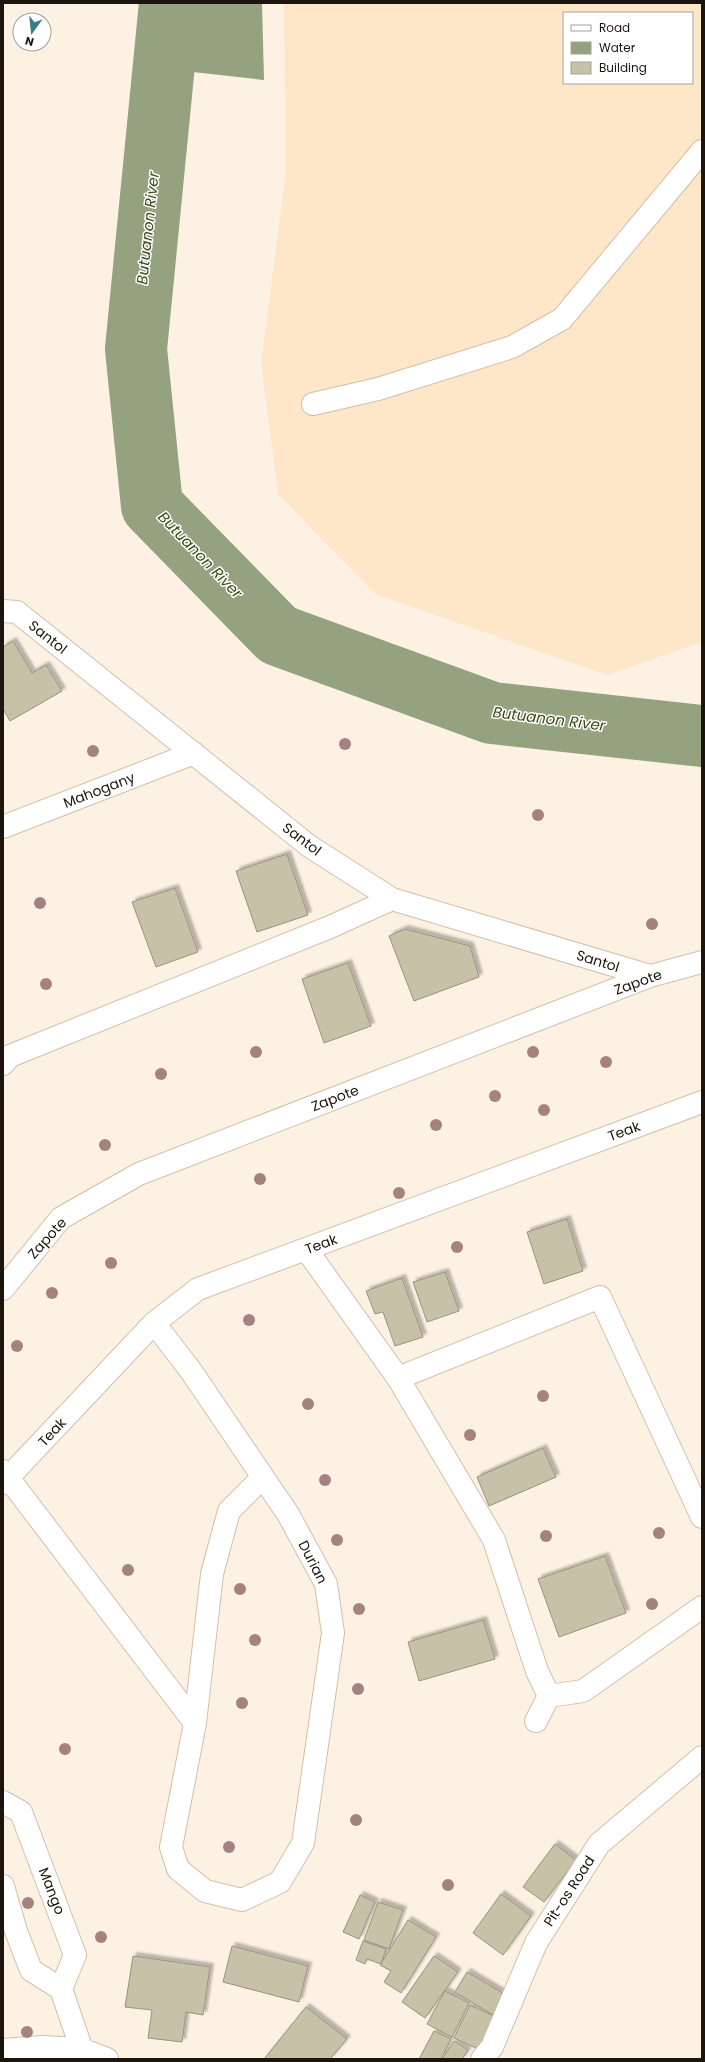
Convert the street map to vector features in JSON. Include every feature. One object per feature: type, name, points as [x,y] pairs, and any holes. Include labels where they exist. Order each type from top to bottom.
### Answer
[{"type":"street","points":[[313,404],[378,389],[512,347],[562,319],[702,151]]},
{"type":"street","name":"Santol","points":[[3,611],[17,612],[309,846],[392,899],[650,976]]},
{"type":"street","name":"Mahogany","points":[[3,827],[194,753]]},
{"type":"street","points":[[3,1064],[10,1056],[330,927],[392,899]]},
{"type":"street","name":"Zapote","points":[[3,1289],[62,1218],[139,1174],[650,976],[702,962]]},
{"type":"street","name":"Teak","points":[[5,1477],[154,1323],[198,1289],[702,1102]]},
{"type":"street","points":[[306,1249],[398,1378],[494,1540],[537,1671],[549,1696]]},
{"type":"street","points":[[398,1378],[600,1297],[702,1517]]},
{"type":"street","name":"Durian","points":[[154,1323],[191,1371],[288,1514],[326,1584],[333,1633],[303,1843],[280,1882],[242,1900],[205,1891],[178,1869],[170,1847],[195,1723]]},
{"type":"street","points":[[5,1477],[195,1723]]},
{"type":"street","points":[[195,1723],[212,1574],[215,1560],[229,1511],[263,1477]]},
{"type":"street","points":[[549,1696],[583,1692],[702,1607]]},
{"type":"street","points":[[536,1721],[549,1696]]},
{"type":"street","name":"Pit-os Road","points":[[482,2059],[492,2047],[536,1943],[599,1844],[702,1757]]},
{"type":"street","name":"Mango","points":[[3,1802],[21,1812],[75,1955],[61,1990]]},
{"type":"street","points":[[3,1886],[16,1931],[31,1970],[61,1990],[83,2054]]},
{"type":"street","points":[[3,2050],[42,2047],[107,2059]]},
{"type":"shaded area","points":[[284,3],[702,3],[702,642],[607,675],[375,594],[278,494],[261,363],[286,171]]},
{"type":"water","points":[[142,3],[262,3],[264,80],[139,66]]},
{"type":"building","points":[[13,641],[32,673],[46,665],[62,691],[10,721],[3,709],[3,647]]},
{"type":"building","points":[[287,854],[308,915],[257,932],[236,871]]},
{"type":"building","points":[[175,888],[198,952],[156,967],[132,902]]},
{"type":"building","points":[[405,929],[470,946],[479,977],[414,1001],[389,936]]},
{"type":"building","points":[[348,963],[371,1026],[324,1043],[302,979]]},
{"type":"building","points":[[567,1219],[583,1271],[544,1284],[527,1232]]},
{"type":"building","points":[[445,1272],[459,1311],[427,1322],[413,1282]]},
{"type":"building","points":[[402,1278],[423,1337],[395,1346],[383,1312],[375,1314],[366,1291]]},
{"type":"building","points":[[543,1448],[556,1477],[489,1506],[477,1477]]},
{"type":"building","points":[[605,1556],[626,1613],[559,1637],[538,1579]]},
{"type":"building","points":[[483,1620],[495,1659],[419,1681],[408,1642]]},
{"type":"building","points":[[555,1844],[576,1860],[544,1902],[523,1887]]},
{"type":"building","points":[[501,1894],[531,1916],[503,1955],[473,1933]]},
{"type":"building","points":[[360,1895],[375,1902],[359,1939],[343,1932]]},
{"type":"building","points":[[378,1902],[403,1910],[389,1949],[364,1940]]},
{"type":"building","points":[[408,1920],[436,1937],[401,1993],[384,1982],[391,1971],[380,1965]]},
{"type":"building","points":[[363,1941],[386,1949],[381,1964],[367,1959],[365,1964],[356,1960]]},
{"type":"building","points":[[232,1946],[308,1966],[299,2002],[223,1982]]},
{"type":"building","points":[[133,1956],[210,1967],[203,2015],[186,2012],[182,2042],[148,2038],[152,2010],[125,2007]]},
{"type":"building","points":[[434,1956],[458,1972],[425,2018],[402,2002]]},
{"type":"building","points":[[467,1972],[506,1995],[493,2015],[455,1992]]},
{"type":"building","points":[[445,1991],[469,2003],[452,2037],[427,2024]]},
{"type":"building","points":[[470,2005],[494,2016],[478,2049],[454,2038]]},
{"type":"building","points":[[306,2007],[347,2039],[330,2059],[264,2059]]},
{"type":"building","points":[[434,2031],[451,2039],[441,2059],[419,2059]]},
{"type":"building","points":[[454,2041],[468,2050],[462,2059],[442,2059]]},
{"type":"waterway","name":"Butuanon River","points":[[170,3],[136,349],[152,506],[278,635],[492,713],[702,736]]}]
